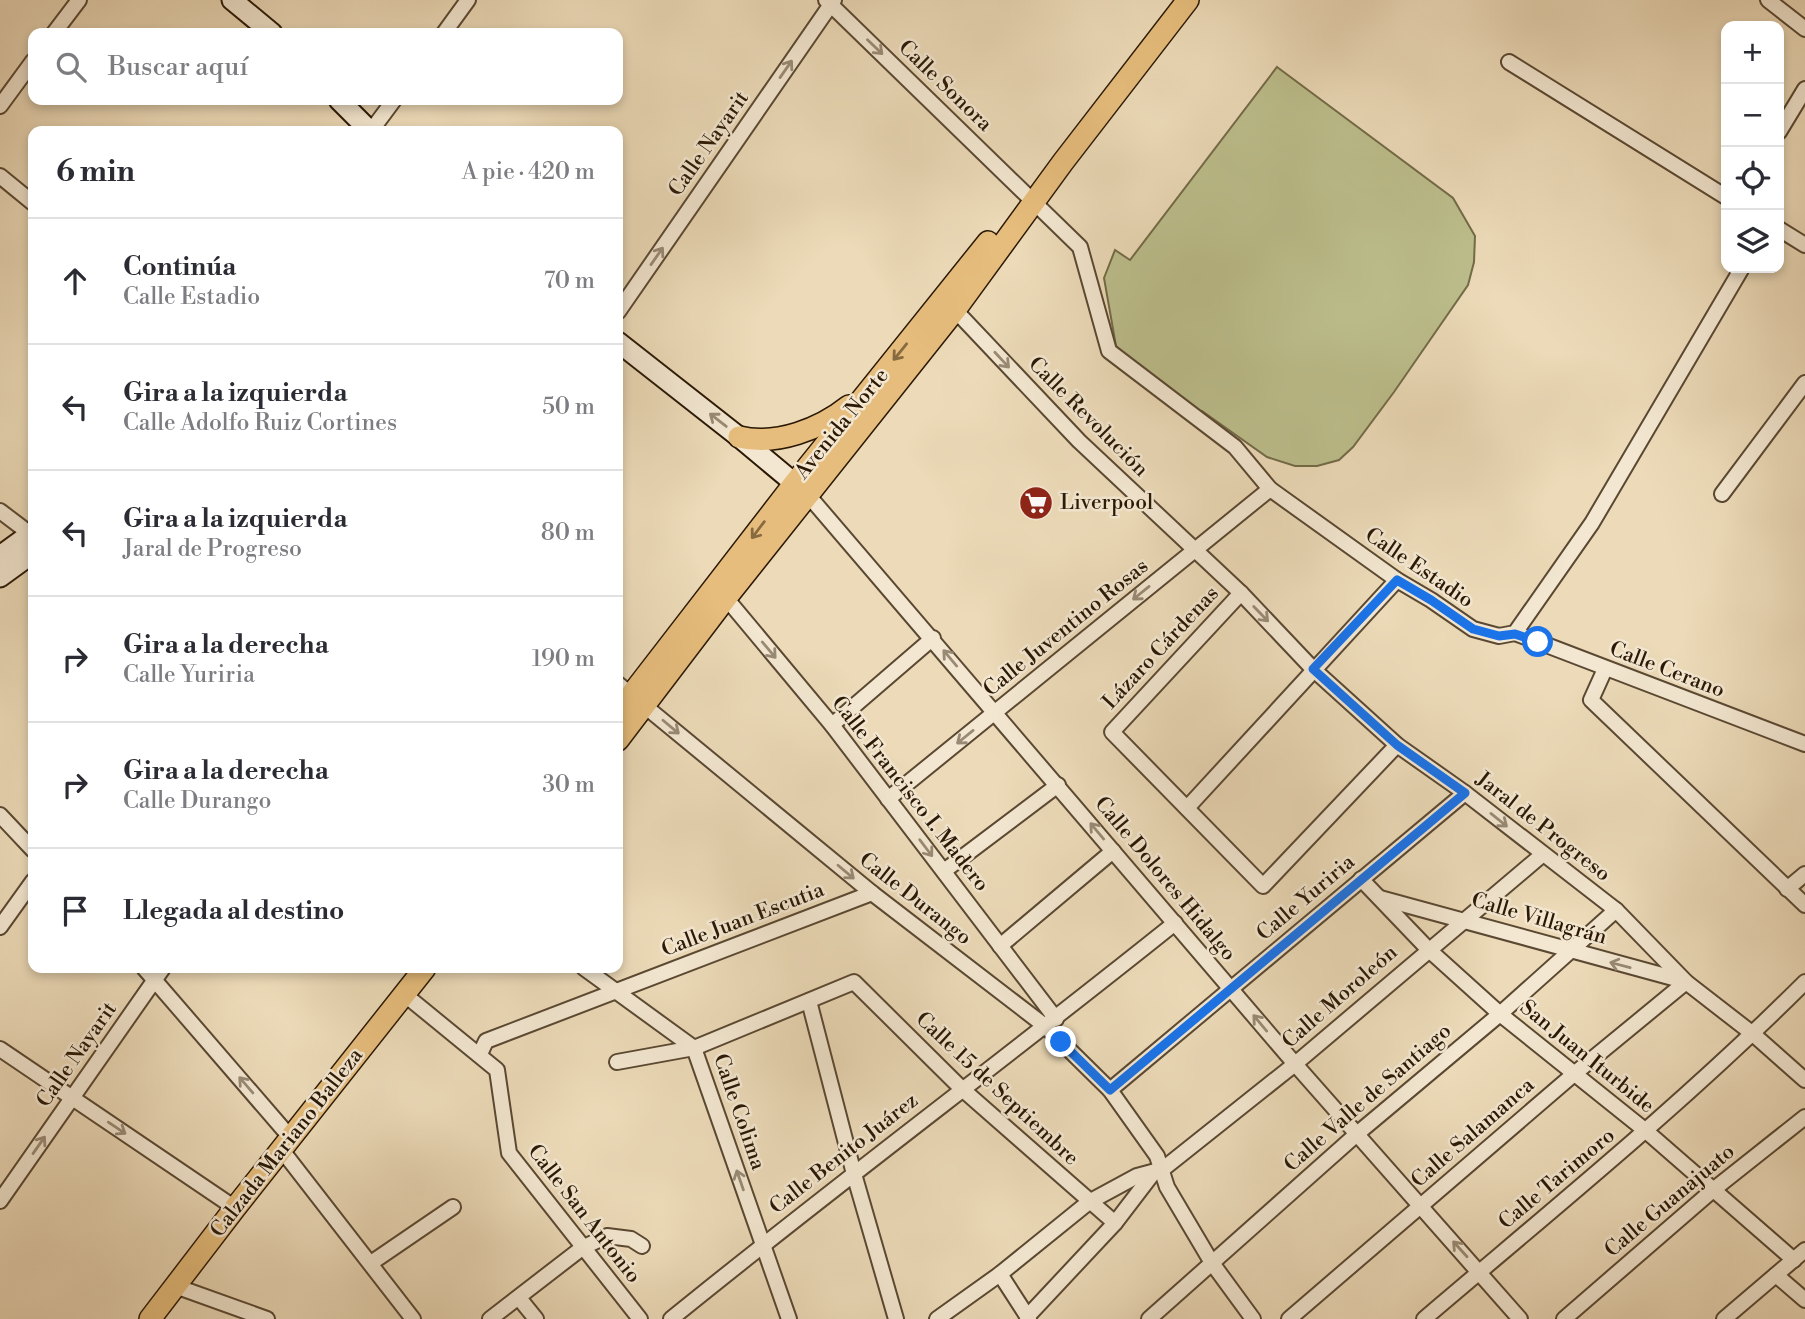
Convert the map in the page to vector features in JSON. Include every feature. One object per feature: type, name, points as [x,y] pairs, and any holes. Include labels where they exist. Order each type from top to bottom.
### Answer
[{"type":"main road","name":"Avenida Norte","points":[[628,699],[726,598],[867,392],[1001,227],[1063,162],[1188,0]]},
{"type":"main road","name":"Avenida Norte","points":[[628,699],[801,489],[955,310],[1030,199]]},
{"type":"main road","points":[[955,310],[957,296],[1001,227]]},
{"type":"main road","points":[[739,437],[756,441],[797,433],[833,418],[867,392]]},
{"type":"main road","points":[[623,720],[628,699]]},
{"type":"main road","name":"Calzada Mariano Balleza","points":[[150,1319],[421,973]]},
{"type":"street","points":[[58,28],[79,0]]},
{"type":"street","points":[[232,0],[266,28]]},
{"type":"street","points":[[447,28],[468,0]]},
{"type":"street","points":[[1768,0],[1805,29]]},
{"type":"street","name":"Calle Sonora","points":[[830,1],[1030,199]]},
{"type":"street","name":"Calle Nayarit","points":[[623,305],[830,1]]},
{"type":"street","points":[[1509,62],[1721,194]]},
{"type":"street","points":[[0,106],[28,68]]},
{"type":"street","points":[[1784,124],[1805,89]]},
{"type":"street","points":[[344,105],[366,126]]},
{"type":"street","points":[[375,126],[390,105]]},
{"type":"street","points":[[0,176],[28,199]]},
{"type":"street","name":"Calle Estadio","points":[[1030,199],[1080,247],[1109,351],[1235,447],[1270,489],[1397,580],[1473,629],[1499,636],[1515,634]]},
{"type":"street","points":[[1784,232],[1805,245]]},
{"type":"street","points":[[1515,634],[1592,523],[1739,273]]},
{"type":"street","name":"Calle Revolución","points":[[955,310],[1079,441],[1194,550]]},
{"type":"street","points":[[623,346],[801,489]]},
{"type":"street","points":[[1723,494],[1805,383]]},
{"type":"street","name":"Calle Dolores Hidalgo","points":[[801,489],[933,638],[1295,1064],[1520,1319]]},
{"type":"street","name":"Calle Juventino Rosas","points":[[888,799],[1270,489]]},
{"type":"street","points":[[0,511],[28,535]]},
{"type":"street","points":[[0,556],[28,542]]},
{"type":"street","points":[[0,577],[28,545]]},
{"type":"street","name":"Jaral de Progreso","points":[[1194,550],[1241,593],[1313,669],[1397,745],[1465,793],[1616,910],[1686,982],[1753,1034],[1805,1080]]},
{"type":"street","points":[[1397,580],[1187,808],[1263,886],[1397,745]]},
{"type":"street","name":"Lázaro Cárdenas","points":[[1187,808],[1112,732],[1241,593]]},
{"type":"street","name":"Calle Francisco I. Madero","points":[[726,598],[832,725],[1000,946],[1050,1022]]},
{"type":"street","name":"Calle Cerano","points":[[1515,634],[1805,744]]},
{"type":"street","points":[[832,725],[933,638]]},
{"type":"street","points":[[1605,669],[1591,700],[1805,905]]},
{"type":"street","name":"Calle Durango","points":[[628,699],[872,893],[1050,1022],[1110,1090],[1157,1156],[1158,1171],[1167,1187],[1212,1263],[1252,1319]]},
{"type":"street","points":[[944,872],[1058,785]]},
{"type":"street","name":"Calle Yuriria","points":[[1110,1090],[1465,793]]},
{"type":"street","points":[[0,815],[28,845]]},
{"type":"street","points":[[1000,946],[1113,851]]},
{"type":"street","name":"Calle Moroleón","points":[[1158,1171],[1295,1064],[1542,855]]},
{"type":"street","points":[[1787,889],[1805,874]]},
{"type":"street","name":"San Juan Iturbide","points":[[1361,878],[1428,949],[1500,1014],[1646,1131],[1713,1190],[1800,1255]]},
{"type":"street","points":[[0,927],[28,888]]},
{"type":"street","name":"Calle Juan Escutia","points":[[481,1054],[486,1041],[872,893]]},
{"type":"street","name":"Calle Villagrán","points":[[1380,898],[1465,919],[1570,952],[1686,982]]},
{"type":"street","name":"Calle Valle de Santiago","points":[[1149,1319],[1358,1133],[1500,1014],[1616,910]]},
{"type":"street","name":"Calle Benito Juárez","points":[[671,1319],[961,1088],[1175,923]]},
{"type":"street","name":"Calle Colima","points":[[590,973],[694,1048],[789,1319]]},
{"type":"street","points":[[159,974],[413,1319]]},
{"type":"street","name":"Calle Nayarit","points":[[0,1201],[159,974]]},
{"type":"street","name":"Calle 15 de Septiembre","points":[[809,1001],[854,982],[961,1088],[1115,1223]]},
{"type":"street","name":"Calle Salamanca","points":[[1289,1319],[1574,1074],[1686,982]]},
{"type":"street","name":"Calle Tarimoro","points":[[1424,1319],[1646,1131],[1753,1034],[1805,982]]},
{"type":"street","points":[[404,995],[481,1054]]},
{"type":"street","points":[[617,1062],[694,1048],[809,1001],[854,1174],[896,1319]]},
{"type":"street","points":[[0,1049],[235,1208]]},
{"type":"street","name":"Calle San Antonio","points":[[481,1054],[497,1070],[509,1153],[640,1319]]},
{"type":"street","name":"Calle Guanajuato","points":[[1564,1319],[1713,1190],[1805,1117]]},
{"type":"street","points":[[937,1319],[1000,1274],[1089,1202],[1137,1176],[1158,1171]]},
{"type":"street","points":[[1000,1274],[1028,1318],[1115,1223],[1158,1171]]},
{"type":"street","points":[[371,1263],[453,1207]]},
{"type":"street","points":[[490,1319],[582,1248],[607,1236],[631,1239],[642,1246]]},
{"type":"street","points":[[1724,1319],[1800,1255]]},
{"type":"street","points":[[1776,1275],[1805,1300]]},
{"type":"street","points":[[175,1286],[267,1319]]},
{"type":"street","points":[[519,1298],[536,1319]]},
{"type":"green space","points":[[1277,67],[1453,198],[1475,236],[1474,262],[1468,285],[1353,447],[1339,460],[1317,466],[1295,466],[1267,457],[1202,411],[1199,414],[1125,361],[1116,346],[1104,278],[1115,250],[1130,260]]},
{"type":"place","name":"Liverpool","points":[[1036,503]]},
{"type":"route","points":[[1061,1042],[1110,1090],[1465,793],[1397,745],[1313,669],[1397,580],[1473,629],[1499,636],[1515,634],[1538,642]]}]
